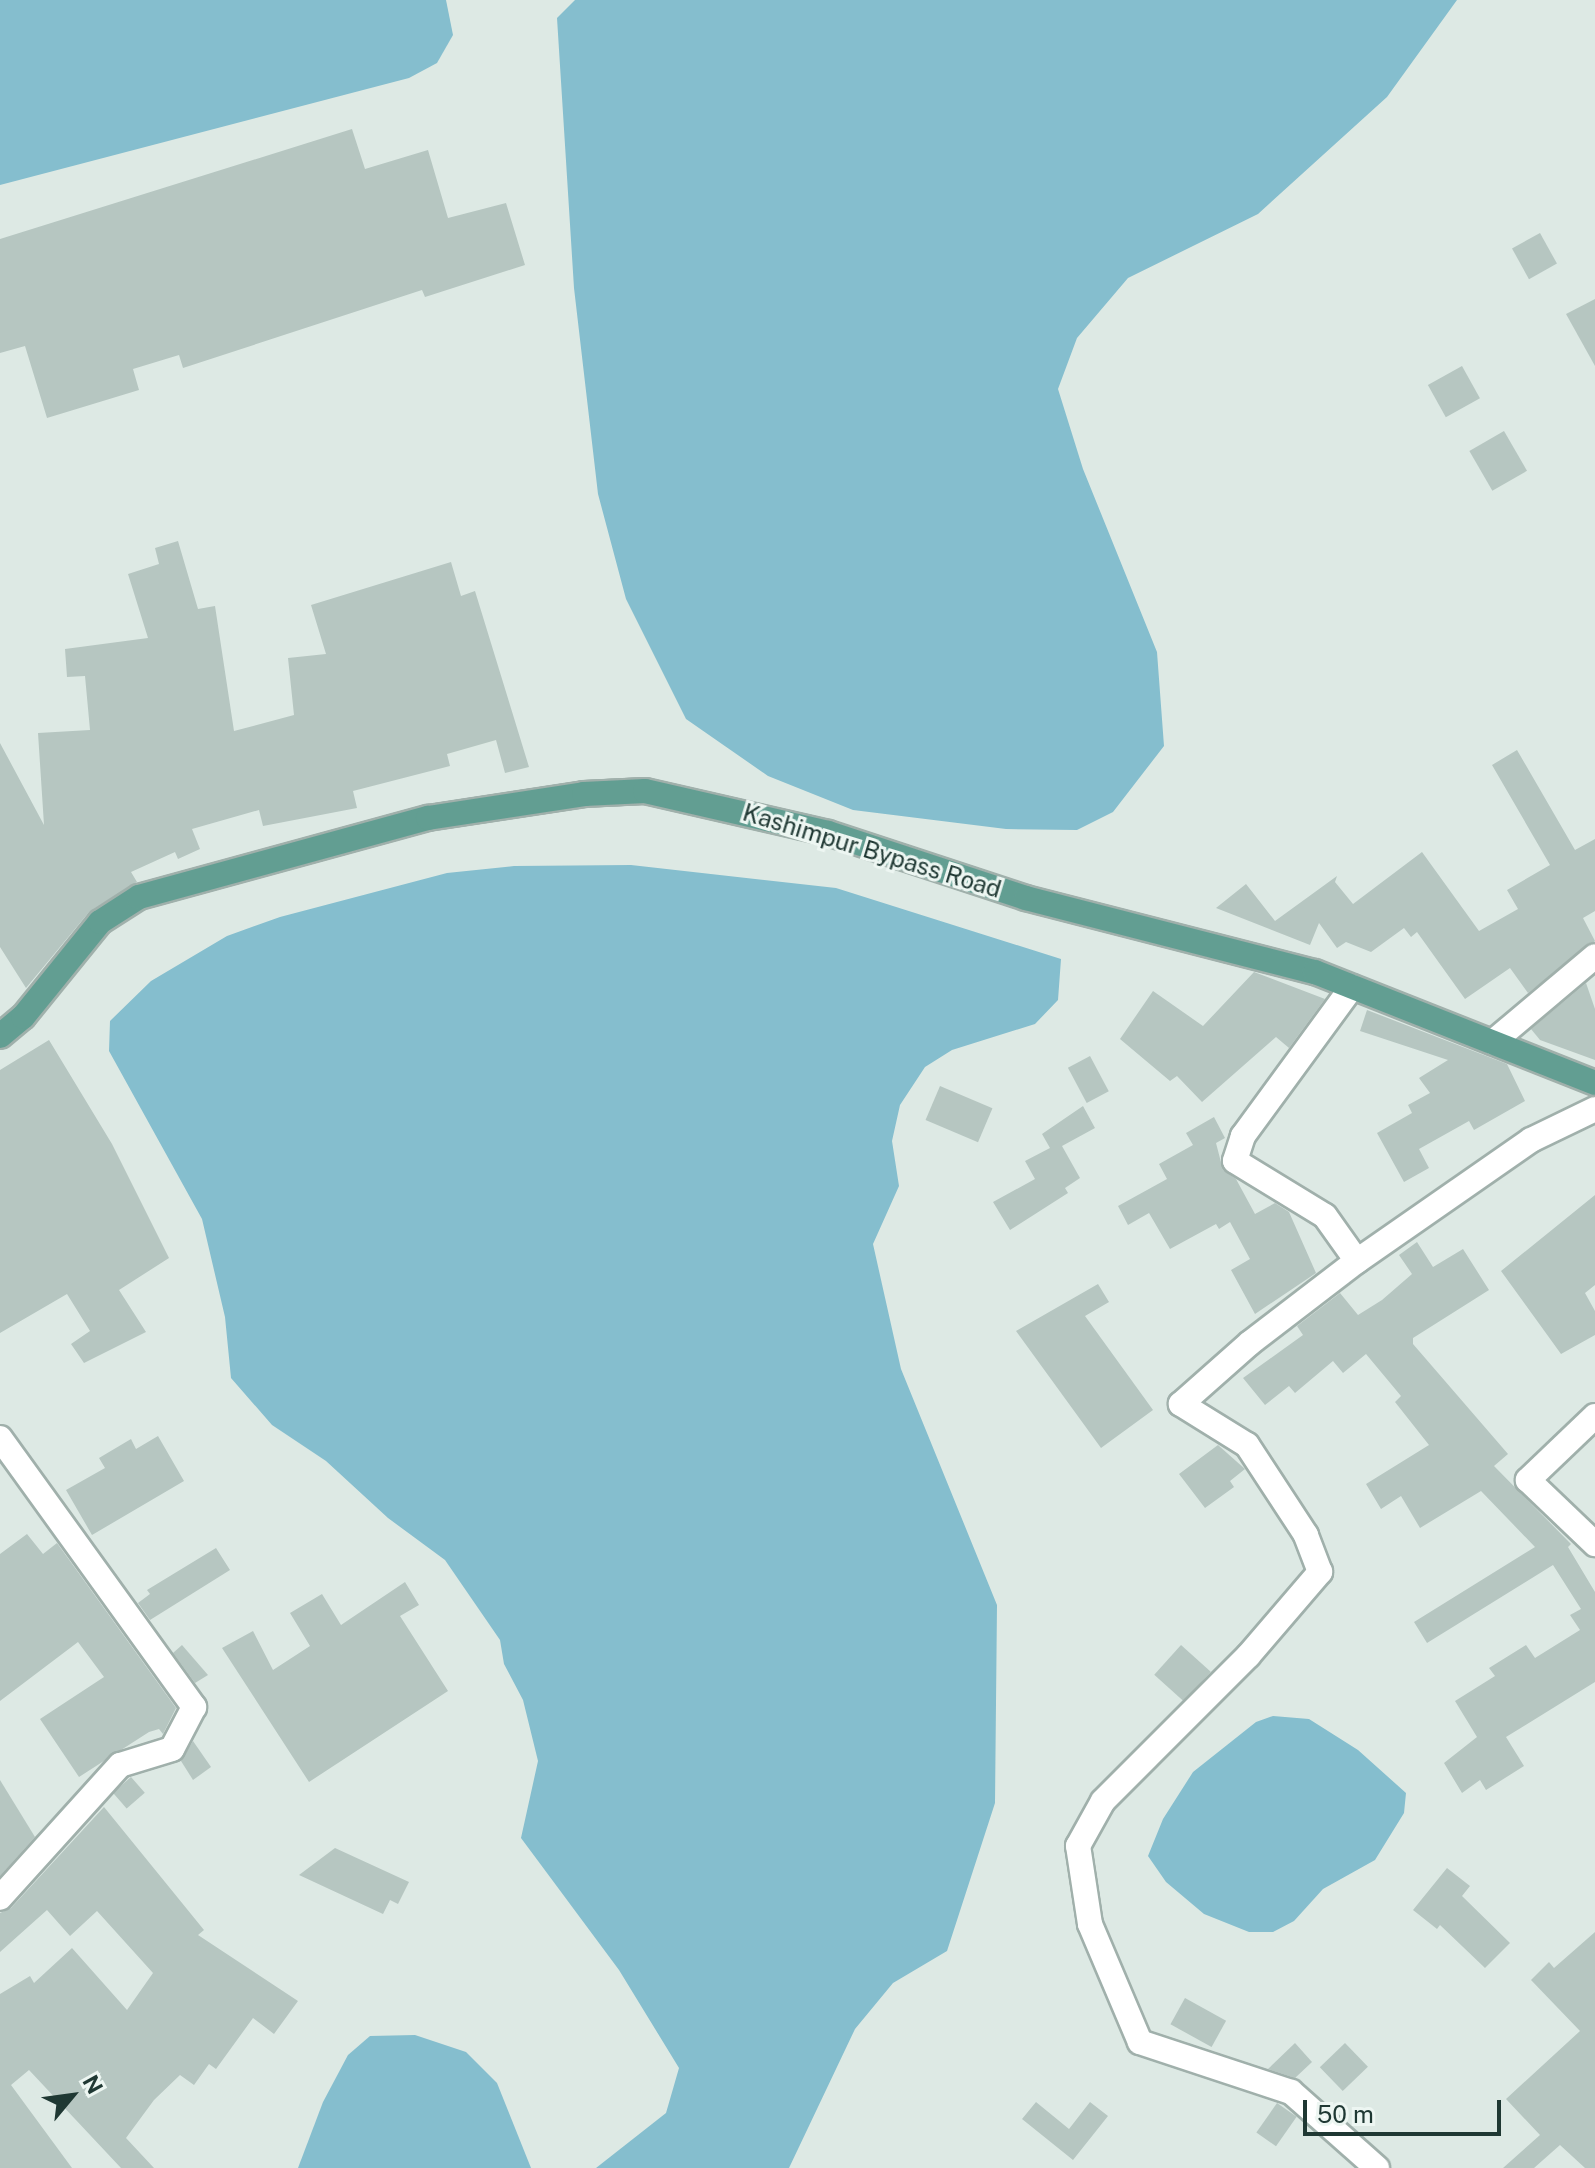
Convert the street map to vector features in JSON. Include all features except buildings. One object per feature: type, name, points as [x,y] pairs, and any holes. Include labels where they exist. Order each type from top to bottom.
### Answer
[{"type":"main road","name":"Kashimpur Bypass Road","points":[[0,1036],[23,1017],[100,922],[139,897],[428,818],[584,794],[645,791],[828,833],[1026,898],[1315,972],[1595,1083]]},
{"type":"street","points":[[1493,1042],[1595,956]]},
{"type":"street","points":[[1352,987],[1243,1136],[1235,1161],[1325,1216],[1357,1261]]},
{"type":"street","points":[[1377,2168],[1291,2092],[1140,2042],[1090,1924],[1078,1846],[1103,1801],[1248,1656],[1320,1572],[1306,1535],[1247,1445],[1181,1404],[1250,1343],[1357,1261],[1531,1140],[1595,1109]]},
{"type":"street","points":[[1595,1416],[1528,1480],[1595,1544]]},
{"type":"street","points":[[0,1438],[125,1605],[194,1707],[172,1749],[120,1765],[0,1898]]},
{"type":"water","points":[[0,0],[446,0],[453,35],[437,63],[409,78],[0,185]]},
{"type":"water","points":[[575,0],[1457,0],[1387,97],[1258,214],[1128,278],[1077,338],[1058,389],[1083,469],[1157,652],[1164,746],[1113,812],[1077,830],[1006,829],[853,810],[768,776],[686,719],[626,599],[598,494],[574,288],[557,18]]},
{"type":"water","points":[[631,865],[836,888],[1061,959],[1058,1000],[1035,1024],[952,1050],[925,1067],[900,1105],[892,1141],[899,1186],[873,1244],[901,1369],[997,1605],[995,1803],[947,1951],[893,1983],[855,2029],[789,2168],[596,2168],[666,2113],[679,2068],[619,1970],[521,1838],[538,1761],[523,1700],[504,1664],[500,1640],[445,1560],[388,1518],[326,1461],[272,1425],[231,1378],[225,1317],[202,1219],[109,1051],[110,1021],[151,981],[227,936],[280,917],[447,873],[514,866]]},
{"type":"water","points":[[1273,1716],[1309,1719],[1358,1750],[1406,1793],[1404,1813],[1375,1860],[1323,1889],[1294,1921],[1273,1932],[1249,1932],[1204,1914],[1166,1882],[1148,1856],[1163,1819],[1193,1772],[1256,1722]]},
{"type":"water","points":[[415,2035],[466,2052],[497,2083],[531,2168],[298,2168],[323,2102],[348,2055],[370,2036]]}]
